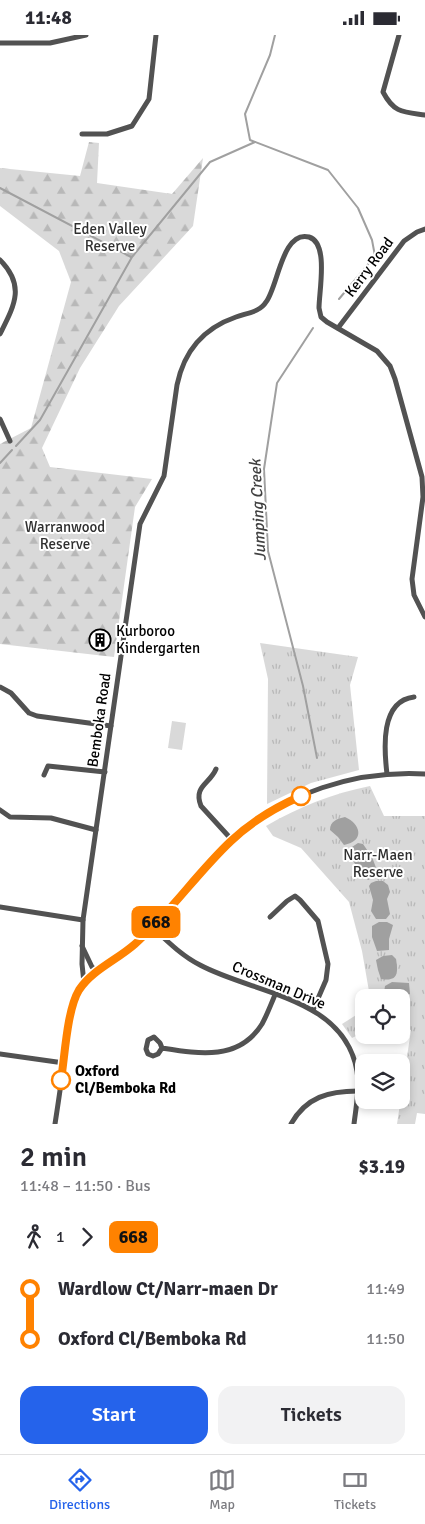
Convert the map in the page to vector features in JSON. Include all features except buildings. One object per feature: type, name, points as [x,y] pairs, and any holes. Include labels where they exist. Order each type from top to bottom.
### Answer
[{"type":"street","points":[[0,43],[50,43],[86,35]]},
{"type":"street","points":[[82,134],[107,134],[132,126],[149,99],[154,35]]},
{"type":"street","points":[[399,35],[384,92],[390,105],[405,112],[425,115]]},
{"type":"street","name":"Kerry Road","points":[[338,328],[404,241],[425,229]]},
{"type":"street","name":"Bemboka Road","points":[[84,983],[81,944],[83,920],[140,524],[164,476],[177,385],[183,365],[189,352],[202,337],[219,324],[256,311],[265,304],[290,244],[296,239],[303,237],[310,238],[319,247],[321,257],[319,308],[321,317],[338,328]]},
{"type":"street","points":[[0,260],[12,275],[16,298],[0,334]]},
{"type":"street","points":[[338,328],[377,351],[385,359],[395,379],[422,477],[423,497],[412,579],[414,595],[425,617]]},
{"type":"street","points":[[0,419],[10,441]]},
{"type":"street","points":[[0,687],[11,693],[29,713],[37,717],[111,726]]},
{"type":"street","points":[[387,774],[385,743],[389,720],[399,703],[414,697]]},
{"type":"street","points":[[44,775],[48,766],[105,772]]},
{"type":"street","points":[[216,769],[213,777],[203,785],[198,799],[201,805],[232,840]]},
{"type":"street","points":[[62,1124],[55,1124],[73,1005],[78,991],[97,971],[130,948],[152,927],[232,840],[257,820],[282,804],[338,783],[387,774],[425,774]]},
{"type":"street","points":[[0,810],[10,817],[50,818],[96,831]]},
{"type":"street","points":[[270,917],[295,896],[318,921],[328,965],[326,980],[313,1010]]},
{"type":"street","points":[[0,907],[83,920]]},
{"type":"street","name":"Crossman Drive","points":[[152,927],[183,955],[200,966],[313,1010],[327,1019],[342,1035],[355,1062]]},
{"type":"street","points":[[81,944],[92,967],[97,971]]},
{"type":"street","points":[[162,1048],[200,1053],[218,1053],[233,1049],[256,1032],[263,1022],[275,995]]},
{"type":"street","points":[[0,1054],[64,1063]]},
{"type":"street","points":[[291,1124],[299,1111],[317,1097],[341,1091],[355,1091]]},
{"type":"street","name":"Crossman Drive","points":[[354,1124],[356,1109]]},
{"type":"green space","points":[[89,142],[99,143],[97,183],[172,194],[203,158],[193,226],[119,306],[80,368],[42,448],[50,467],[152,479],[135,507],[114,657],[0,644],[0,444],[31,428],[71,282],[59,251],[0,206],[0,168],[80,176]]},
{"type":"green space","points":[[260,643],[358,657],[350,685],[359,770],[311,783],[267,804],[268,679]]},
{"type":"green space","points":[[172,721],[186,723],[182,750],[168,748]]},
{"type":"green space","name":"Narr-Maen Reserve","points":[[370,786],[384,816],[425,816],[425,1114],[417,1113],[415,1124],[397,1124],[399,1109],[410,1109],[410,1054],[407,1054],[411,1030],[410,989],[369,989],[362,951],[349,902],[301,848],[273,836],[266,826],[316,801]]},
{"type":"green space","points":[[355,1016],[355,1036],[352,1038],[342,1024]]},
{"type":"shaded area","points":[[345,817],[355,824],[358,836],[351,843],[344,845],[330,830],[330,827],[333,822]]},
{"type":"shaded area","points":[[358,843],[363,844],[372,857],[378,873],[378,875],[368,880],[346,851]]},
{"type":"shaded area","points":[[376,881],[383,881],[388,885],[390,892],[387,899],[390,914],[386,919],[376,919],[371,911],[373,900],[369,886]]},
{"type":"shaded area","points":[[379,922],[387,922],[393,925],[389,939],[389,950],[377,951],[372,937],[372,926]]},
{"type":"shaded area","points":[[392,955],[396,959],[396,975],[391,979],[381,979],[376,960],[383,956]]},
{"type":"shaded area","points":[[392,982],[409,983],[410,989],[385,989],[385,986]]},
{"type":"waterway","name":"Jumping Creek","points":[[275,35],[270,55],[245,114],[250,140],[328,170],[358,208],[372,240],[375,256],[339,299]]},
{"type":"waterway","name":"Jumping Creek","points":[[16,446],[40,420],[132,257],[210,162],[255,142]]},
{"type":"waterway","name":"Jumping Creek","points":[[0,188],[131,257]]},
{"type":"waterway","name":"Jumping Creek","points":[[313,328],[277,383],[264,469],[268,551],[303,686],[317,758]]},
{"type":"waterway","name":"Jumping Creek","points":[[0,463],[12,450]]},
{"type":"bus line","name":"668","points":[[61,1080],[73,1005],[78,991],[84,983],[97,971],[136,944],[205,867],[232,840],[257,820],[282,804],[301,796]]},
{"type":"place","name":"Kurboroo Kindergarten","points":[[100,640]]},
{"type":"place","name":"Oxford Cl/Bemboka Rd","points":[[61,1080]]},
{"type":"park label","name":"Eden Valley Reserve","points":[[110,238]]},
{"type":"park label","name":"Warranwood Reserve","points":[[65,536]]}]
